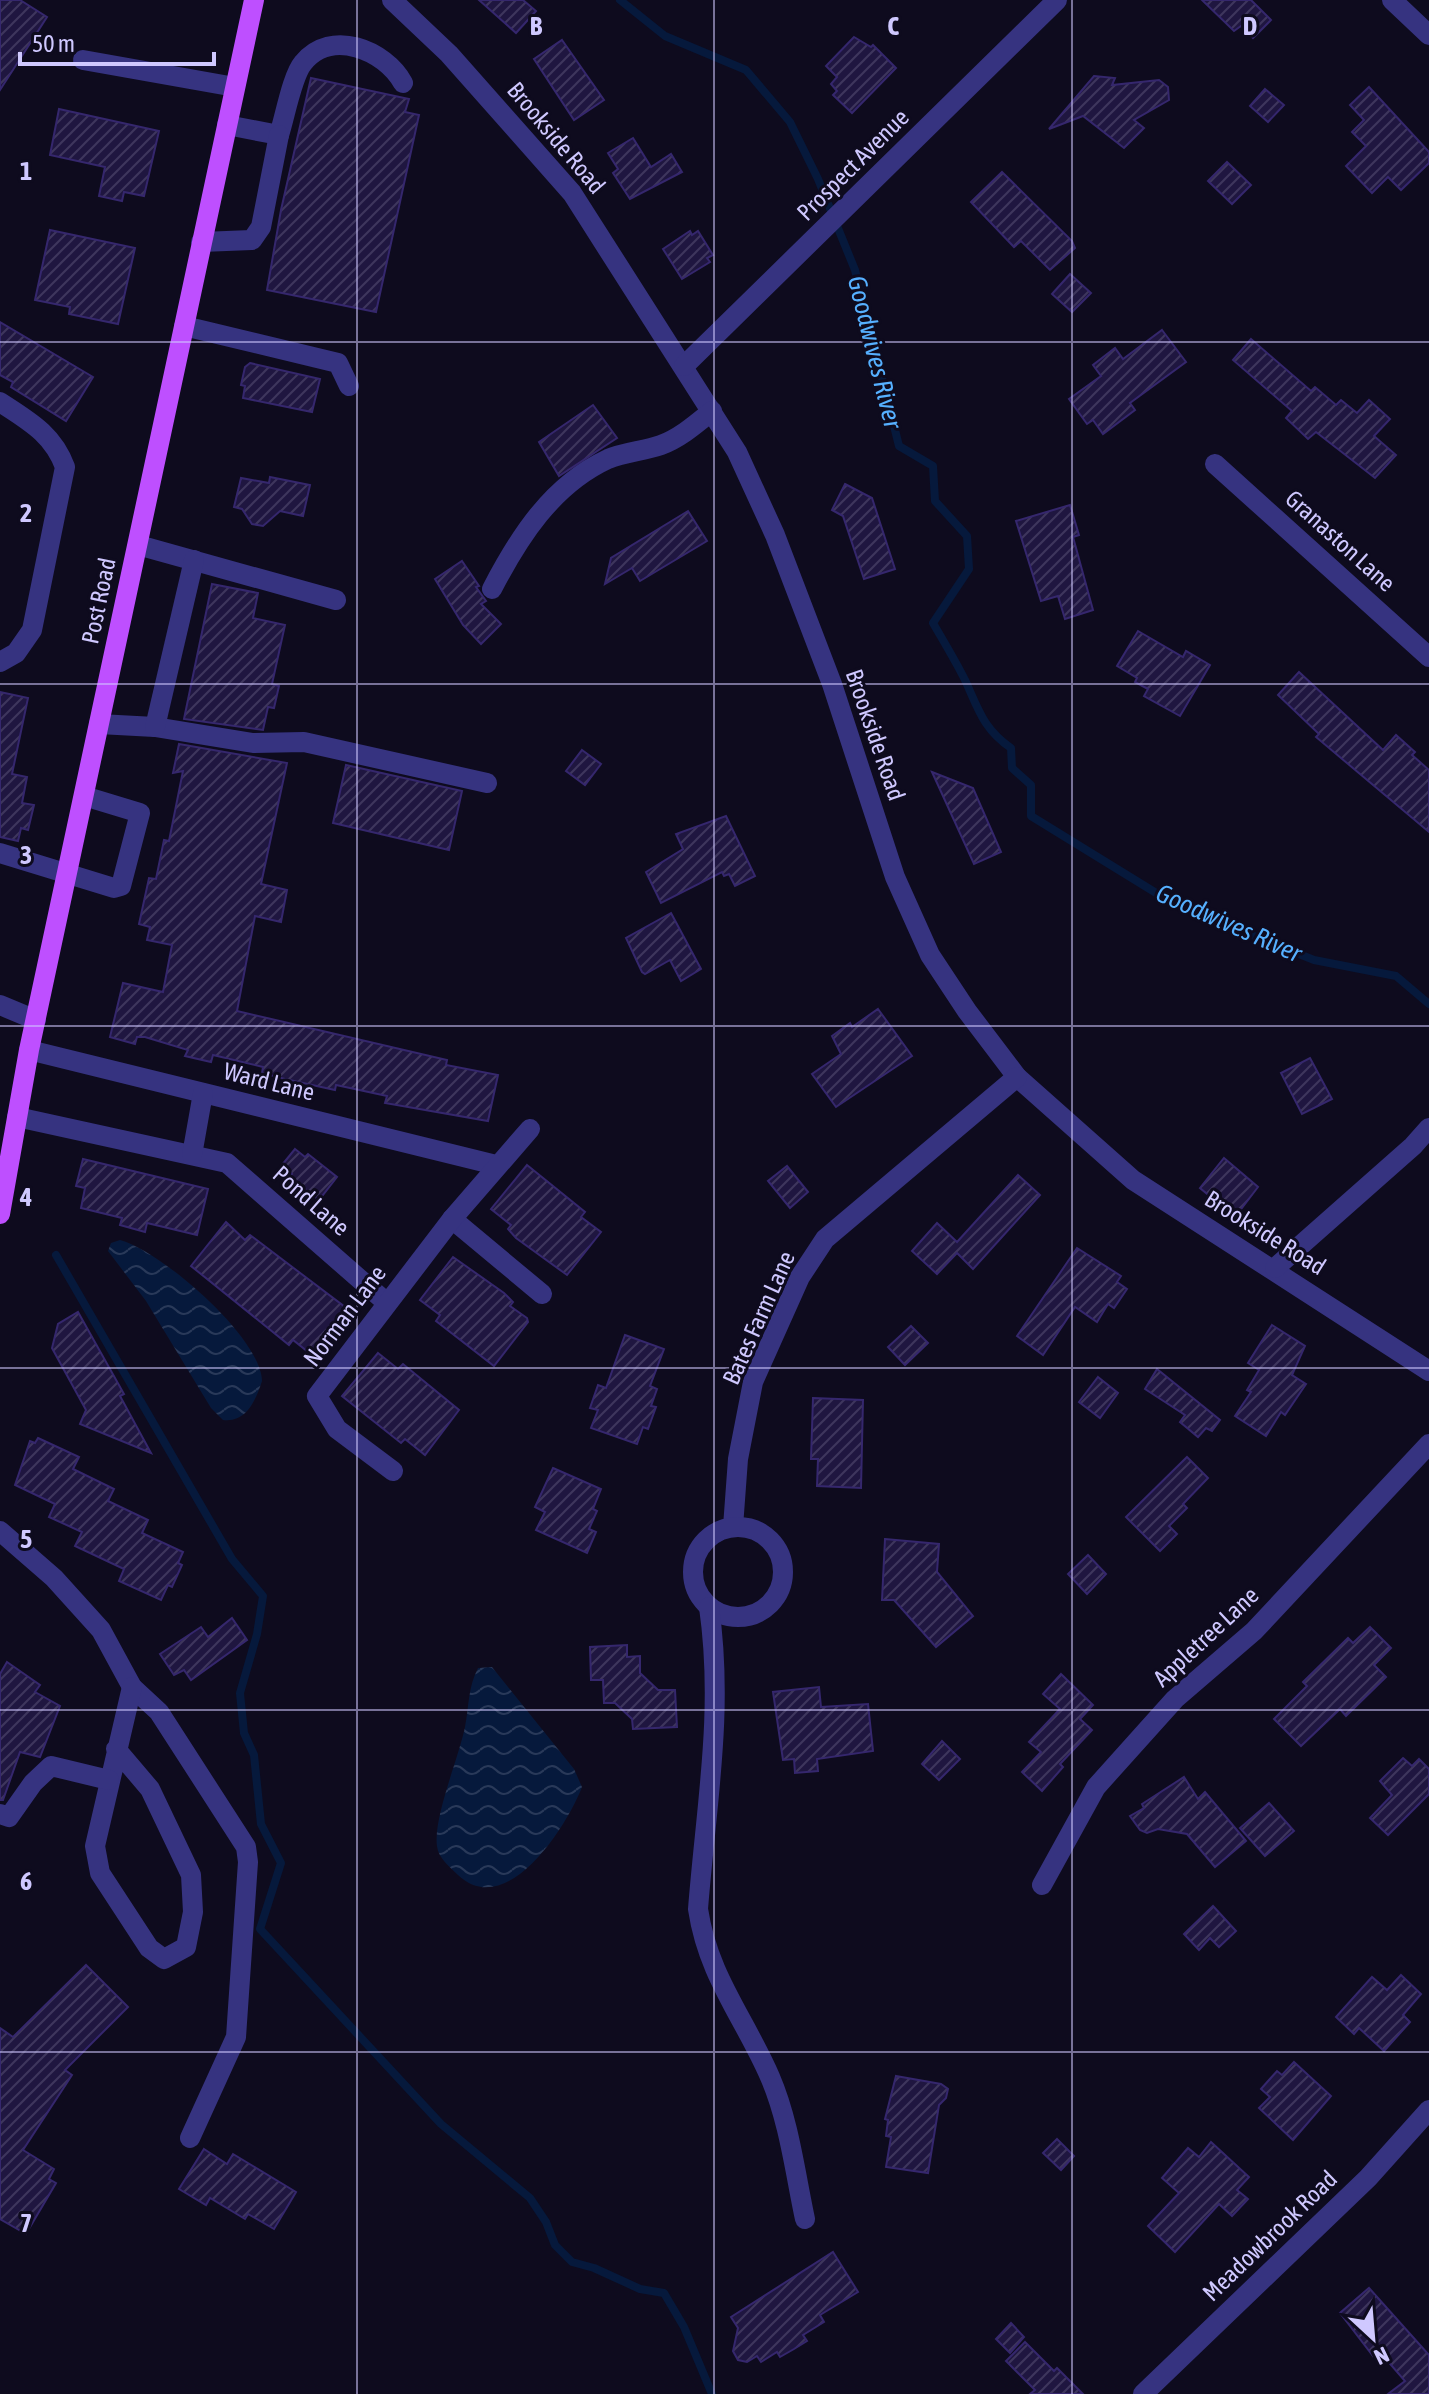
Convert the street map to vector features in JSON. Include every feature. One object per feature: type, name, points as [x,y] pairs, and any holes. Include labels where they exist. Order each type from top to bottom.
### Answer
[{"type":"main road","name":"Post Road","points":[[0,1214],[29,1050],[254,0]]},
{"type":"street","name":"Brookside Road","points":[[392,0],[449,54],[572,193],[737,452],[775,535],[832,684],[895,877],[930,955],[1017,1077],[1133,1180],[1275,1268],[1429,1371]]},
{"type":"street","name":"Prospect Avenue","points":[[684,366],[1057,0]]},
{"type":"street","points":[[1392,0],[1429,35]]},
{"type":"street","points":[[201,242],[252,240],[261,227],[279,135],[300,66],[316,51],[345,44],[381,56],[395,68],[403,83]]},
{"type":"street","points":[[83,60],[235,87]]},
{"type":"street","points":[[227,125],[279,135]]},
{"type":"street","points":[[184,326],[338,363],[349,386]]},
{"type":"street","points":[[0,402],[41,429],[57,447],[65,467],[32,630],[16,653],[0,662]]},
{"type":"street","points":[[492,589],[509,557],[543,508],[570,482],[609,458],[661,445],[685,433],[712,411]]},
{"type":"street","name":"Granaston Lane","points":[[1215,464],[1429,657]]},
{"type":"street","points":[[138,545],[336,600]]},
{"type":"street","points":[[155,727],[194,560]]},
{"type":"street","points":[[99,724],[155,727],[253,743],[304,742],[487,783]]},
{"type":"street","points":[[0,853],[68,871],[114,888],[121,886],[141,820],[137,811],[84,796]]},
{"type":"street","points":[[0,1005],[36,1020]]},
{"type":"street","name":"Ward Lane","points":[[29,1050],[496,1165]]},
{"type":"street","name":"Bates Farm Lane","points":[[733,1527],[738,1459],[753,1382],[800,1277],[836,1229],[1017,1077]]},
{"type":"street","points":[[192,1155],[203,1093]]},
{"type":"street","name":"Pond Lane","points":[[17,1117],[227,1163],[387,1303]]},
{"type":"street","points":[[1275,1268],[1413,1146],[1429,1128]]},
{"type":"street","name":"Norman Lane","points":[[393,1471],[337,1429],[317,1396],[452,1219],[530,1129]]},
{"type":"street","points":[[452,1219],[542,1294]]},
{"type":"street","name":"Appletree Lane","points":[[1042,1885],[1106,1776],[1175,1699],[1254,1631],[1429,1444]]},
{"type":"street","points":[[733,1527],[750,1529],[772,1544],[783,1567],[781,1585],[773,1601],[759,1612],[742,1617],[725,1615],[709,1607],[698,1594],[692,1577],[694,1559],[702,1543],[716,1532],[733,1527]]},
{"type":"street","points":[[0,1531],[54,1578],[101,1630],[132,1687],[159,1712],[240,1837],[248,1862],[236,2037],[190,2138]]},
{"type":"street","points":[[709,1607],[717,1660],[717,1718],[698,1909],[703,1941],[713,1971],[779,2099],[805,2219]]},
{"type":"street","points":[[116,1749],[150,1789],[191,1875],[193,1912],[186,1947],[164,1959],[149,1948],[100,1873],[95,1846],[116,1749],[132,1687]]},
{"type":"street","points":[[0,1814],[9,1817],[33,1783],[51,1766],[109,1780]]},
{"type":"street","name":"Meadowbrook Road","points":[[1143,2394],[1368,2178],[1429,2110]]},
{"type":"water","points":[[120,1240],[138,1247],[183,1278],[206,1298],[245,1342],[257,1363],[262,1381],[244,1414],[223,1420],[211,1408],[146,1301],[108,1251],[111,1243]]},
{"type":"water","points":[[492,1667],[574,1769],[582,1787],[563,1824],[533,1863],[515,1878],[496,1886],[477,1886],[458,1875],[442,1858],[437,1834],[465,1727],[472,1682],[478,1668]]},
{"type":"building","points":[[0,0],[20,0],[47,17],[0,90]]},
{"type":"building","points":[[479,0],[523,0],[536,11],[516,33]]},
{"type":"building","points":[[1202,0],[1251,0],[1271,20],[1253,38],[1241,26],[1234,31]]},
{"type":"building","points":[[854,37],[871,47],[873,45],[896,68],[852,113],[833,95],[837,91],[831,84],[837,77],[826,66]]},
{"type":"building","points":[[562,40],[604,100],[574,120],[534,59]]},
{"type":"building","points":[[1094,76],[1115,78],[1112,85],[1159,80],[1168,87],[1169,100],[1134,120],[1144,128],[1124,148],[1083,116],[1049,129]]},
{"type":"building","points":[[311,78],[409,99],[405,112],[419,115],[376,312],[267,290],[281,210]]},
{"type":"building","points":[[1369,87],[1429,152],[1429,163],[1401,190],[1388,177],[1372,193],[1346,166],[1366,146],[1352,132],[1364,120],[1350,105]]},
{"type":"building","points":[[1265,89],[1284,105],[1268,122],[1250,106]]},
{"type":"building","points":[[59,109],[159,131],[144,196],[124,192],[122,201],[99,196],[105,167],[50,155]]},
{"type":"building","points":[[633,138],[651,167],[671,154],[682,172],[630,199],[613,173],[618,169],[608,153]]},
{"type":"building","points":[[1227,162],[1251,185],[1232,204],[1208,181]]},
{"type":"building","points":[[1002,172],[1072,241],[1075,248],[1050,270],[1021,241],[1014,247],[971,202]]},
{"type":"building","points":[[50,230],[135,248],[118,324],[69,314],[70,307],[35,300]]},
{"type":"building","points":[[690,231],[692,235],[698,231],[713,255],[707,258],[710,262],[682,279],[663,249]]},
{"type":"building","points":[[1070,274],[1091,293],[1072,312],[1052,294]]},
{"type":"building","points":[[0,322],[93,377],[66,421],[11,387],[13,382],[0,375]]},
{"type":"building","points":[[1162,330],[1186,362],[1130,403],[1135,410],[1103,434],[1093,420],[1087,424],[1069,399],[1101,376],[1093,365],[1115,348],[1123,359]]},
{"type":"building","points":[[1251,339],[1311,391],[1315,387],[1336,405],[1341,400],[1357,413],[1369,400],[1390,419],[1374,436],[1396,455],[1375,478],[1316,432],[1308,439],[1286,418],[1292,411],[1233,360]]},
{"type":"building","points":[[250,363],[320,379],[312,412],[243,398],[245,386],[241,385],[245,367]]},
{"type":"building","points":[[593,405],[617,438],[559,476],[539,442]]},
{"type":"building","points":[[270,477],[310,485],[303,516],[280,511],[263,526],[252,524],[242,509],[234,507],[241,478],[269,483]]},
{"type":"building","points":[[845,484],[872,498],[895,569],[864,579],[843,516],[832,510]]},
{"type":"building","points":[[1070,505],[1079,535],[1073,537],[1093,610],[1065,619],[1058,596],[1041,601],[1016,521]]},
{"type":"building","points":[[688,511],[707,541],[640,581],[632,568],[605,584],[611,558]]},
{"type":"building","points":[[462,561],[486,601],[481,604],[501,624],[481,644],[463,625],[435,579]]},
{"type":"building","points":[[212,584],[258,593],[253,618],[285,625],[272,684],[279,686],[274,708],[268,707],[263,730],[184,719]]},
{"type":"building","points":[[1138,631],[1183,657],[1186,651],[1210,665],[1180,716],[1144,696],[1148,689],[1117,666]]},
{"type":"building","points":[[1299,672],[1383,750],[1396,735],[1415,752],[1412,755],[1429,770],[1429,832],[1316,737],[1319,734],[1278,695]]},
{"type":"building","points":[[0,692],[28,698],[12,774],[27,777],[22,803],[34,805],[28,830],[21,828],[18,841],[0,837]]},
{"type":"building","points":[[179,744],[287,763],[261,884],[287,890],[281,922],[255,916],[237,1011],[447,1060],[446,1065],[498,1075],[488,1121],[385,1103],[387,1096],[336,1085],[335,1090],[285,1079],[262,1073],[263,1067],[213,1055],[211,1062],[185,1056],[188,1050],[145,1037],[137,1037],[135,1044],[110,1037],[123,983],[163,992],[172,945],[147,940],[150,927],[139,924],[149,878],[156,879],[164,840],[169,841],[183,771],[173,773]]},
{"type":"building","points":[[582,750],[601,764],[585,785],[566,771]]},
{"type":"building","points":[[346,765],[462,791],[449,850],[333,823]]},
{"type":"building","points":[[932,772],[973,788],[1001,852],[974,864]]},
{"type":"building","points":[[726,816],[755,876],[735,886],[729,874],[724,876],[722,872],[661,903],[646,872],[683,849],[676,834]]},
{"type":"building","points":[[671,913],[701,969],[681,981],[670,960],[645,974],[642,972],[626,938]]},
{"type":"building","points":[[878,1009],[912,1056],[836,1107],[812,1074],[841,1054],[832,1036]]},
{"type":"building","points":[[1310,1058],[1332,1099],[1302,1114],[1281,1073]]},
{"type":"building","points":[[295,1149],[305,1157],[308,1154],[337,1177],[319,1200],[290,1177],[292,1174],[282,1165]]},
{"type":"building","points":[[1224,1158],[1258,1187],[1235,1217],[1200,1188]]},
{"type":"building","points":[[83,1159],[208,1189],[197,1235],[147,1223],[145,1232],[120,1225],[122,1218],[81,1208],[85,1188],[76,1186]]},
{"type":"building","points":[[527,1165],[585,1212],[581,1217],[601,1232],[567,1275],[516,1238],[508,1229],[511,1225],[491,1209]]},
{"type":"building","points":[[787,1166],[808,1192],[790,1208],[768,1181]]},
{"type":"building","points":[[1018,1175],[1040,1195],[973,1269],[957,1253],[937,1274],[912,1251],[937,1223],[957,1242]]},
{"type":"building","points":[[226,1222],[245,1240],[250,1235],[345,1307],[347,1312],[312,1355],[293,1340],[289,1345],[191,1266]]},
{"type":"building","points":[[1077,1248],[1121,1276],[1117,1282],[1127,1289],[1114,1308],[1108,1304],[1097,1322],[1075,1307],[1043,1355],[1017,1336]]},
{"type":"building","points":[[453,1257],[504,1293],[513,1302],[510,1306],[527,1318],[528,1322],[494,1366],[436,1321],[440,1315],[420,1300]]},
{"type":"building","points":[[78,1312],[124,1394],[120,1396],[151,1453],[80,1424],[86,1410],[52,1348],[58,1324]]},
{"type":"building","points":[[1272,1325],[1305,1346],[1292,1375],[1306,1384],[1285,1415],[1281,1412],[1266,1436],[1235,1416],[1251,1392],[1247,1390],[1259,1370],[1248,1363]]},
{"type":"building","points":[[911,1326],[928,1343],[905,1365],[888,1347]]},
{"type":"building","points":[[625,1335],[664,1349],[650,1386],[657,1389],[651,1406],[656,1407],[648,1429],[643,1427],[637,1444],[591,1428],[598,1410],[590,1408],[598,1385],[606,1388]]},
{"type":"building","points":[[378,1353],[398,1369],[403,1364],[459,1410],[425,1455],[405,1439],[401,1443],[342,1396]]},
{"type":"building","points":[[1157,1369],[1220,1420],[1212,1431],[1206,1428],[1198,1437],[1180,1422],[1185,1415],[1145,1389]]},
{"type":"building","points":[[1098,1377],[1118,1393],[1100,1418],[1079,1402]]},
{"type":"building","points":[[813,1398],[863,1400],[861,1488],[817,1486],[818,1459],[811,1459]]},
{"type":"building","points":[[38,1438],[79,1457],[73,1469],[114,1489],[108,1501],[148,1520],[142,1533],[183,1552],[178,1563],[182,1565],[172,1587],[168,1585],[161,1600],[119,1581],[124,1569],[75,1546],[82,1532],[49,1517],[55,1504],[15,1485],[30,1441],[35,1443]]},
{"type":"building","points":[[1187,1457],[1208,1478],[1183,1504],[1187,1508],[1169,1526],[1177,1534],[1160,1551],[1126,1517]]},
{"type":"building","points":[[553,1468],[601,1489],[593,1509],[597,1511],[589,1529],[596,1532],[587,1553],[536,1530],[545,1512],[535,1507]]},
{"type":"building","points":[[885,1539],[939,1544],[937,1572],[973,1616],[936,1647],[894,1600],[882,1600]]},
{"type":"building","points":[[1088,1555],[1106,1574],[1087,1594],[1068,1574]]},
{"type":"building","points":[[232,1618],[247,1640],[191,1680],[184,1670],[174,1675],[160,1654],[201,1627],[208,1637]]},
{"type":"building","points":[[1370,1627],[1391,1648],[1374,1665],[1386,1677],[1346,1716],[1340,1709],[1301,1746],[1274,1719],[1307,1686],[1303,1682],[1348,1638],[1353,1643]]},
{"type":"building","points":[[627,1645],[627,1657],[640,1656],[640,1673],[658,1690],[675,1690],[677,1727],[633,1729],[632,1719],[615,1703],[604,1703],[603,1680],[591,1680],[590,1647]]},
{"type":"building","points":[[7,1662],[40,1685],[35,1692],[60,1706],[40,1757],[20,1752],[3,1800],[0,1800],[0,1674]]},
{"type":"building","points":[[1061,1674],[1093,1705],[1080,1719],[1092,1730],[1060,1764],[1063,1767],[1042,1791],[1022,1772],[1041,1752],[1029,1742],[1060,1709],[1043,1694]]},
{"type":"building","points":[[819,1687],[821,1707],[868,1704],[873,1751],[817,1759],[818,1771],[795,1773],[794,1759],[783,1760],[773,1692]]},
{"type":"building","points":[[942,1741],[960,1759],[939,1780],[922,1764]]},
{"type":"building","points":[[1403,1758],[1412,1766],[1419,1759],[1429,1769],[1429,1794],[1388,1835],[1370,1818],[1392,1795],[1380,1781]]},
{"type":"building","points":[[1184,1777],[1198,1799],[1205,1792],[1246,1841],[1215,1867],[1187,1834],[1158,1829],[1147,1833],[1140,1830],[1130,1816],[1144,1808],[1142,1804]]},
{"type":"building","points":[[1269,1803],[1294,1831],[1265,1856],[1240,1828]]},
{"type":"building","points":[[1213,1906],[1236,1931],[1219,1947],[1210,1938],[1199,1950],[1184,1934]]},
{"type":"building","points":[[86,1965],[128,2007],[65,2070],[72,2075],[23,2150],[54,2169],[49,2179],[56,2183],[26,2234],[0,2219],[0,2028],[13,2037]]},
{"type":"building","points":[[1401,1975],[1421,1994],[1403,2015],[1410,2022],[1384,2051],[1359,2028],[1354,2034],[1336,2017],[1372,1977],[1387,1990]]},
{"type":"building","points":[[1294,2062],[1331,2096],[1293,2140],[1259,2108],[1270,2097],[1261,2089],[1277,2071],[1282,2075]]},
{"type":"building","points":[[896,2076],[941,2084],[948,2089],[946,2098],[939,2105],[928,2173],[886,2167],[891,2137],[886,2136],[888,2120],[885,2119]]},
{"type":"building","points":[[1057,2139],[1074,2156],[1061,2170],[1043,2153]]},
{"type":"building","points":[[1211,2142],[1249,2177],[1237,2190],[1248,2199],[1232,2216],[1219,2204],[1175,2252],[1148,2226],[1179,2193],[1162,2178],[1188,2148],[1199,2157]]},
{"type":"building","points":[[204,2149],[227,2164],[233,2154],[296,2192],[274,2229],[248,2214],[245,2219],[210,2198],[206,2205],[179,2189]]},
{"type":"building","points":[[833,2252],[858,2292],[820,2315],[824,2322],[803,2335],[807,2341],[780,2357],[777,2352],[761,2362],[757,2356],[747,2362],[738,2360],[733,2351],[738,2328],[731,2317]]},
{"type":"building","points":[[1369,2288],[1429,2355],[1429,2394],[1388,2394],[1405,2381],[1379,2351],[1373,2356],[1340,2313]]},
{"type":"building","points":[[1011,2323],[1024,2337],[1010,2353],[996,2339]]},
{"type":"building","points":[[1025,2342],[1083,2394],[1030,2394],[1035,2390],[1006,2361]]},
{"type":"waterway","name":"Goodwives River","points":[[620,0],[665,36],[746,70],[790,122],[818,179],[855,270],[899,446],[933,466],[935,501],[967,536],[969,569],[933,623],[982,717],[1011,748],[1012,768],[1031,785],[1031,816],[1174,904],[1314,960],[1396,976],[1429,1004]]},
{"type":"waterway","points":[[56,1255],[232,1559],[263,1596],[257,1634],[240,1693],[244,1733],[254,1755],[261,1824],[281,1863],[260,1929],[441,2124],[530,2198],[546,2222],[555,2245],[572,2262],[594,2268],[640,2289],[664,2293],[684,2327],[712,2394]]}]
